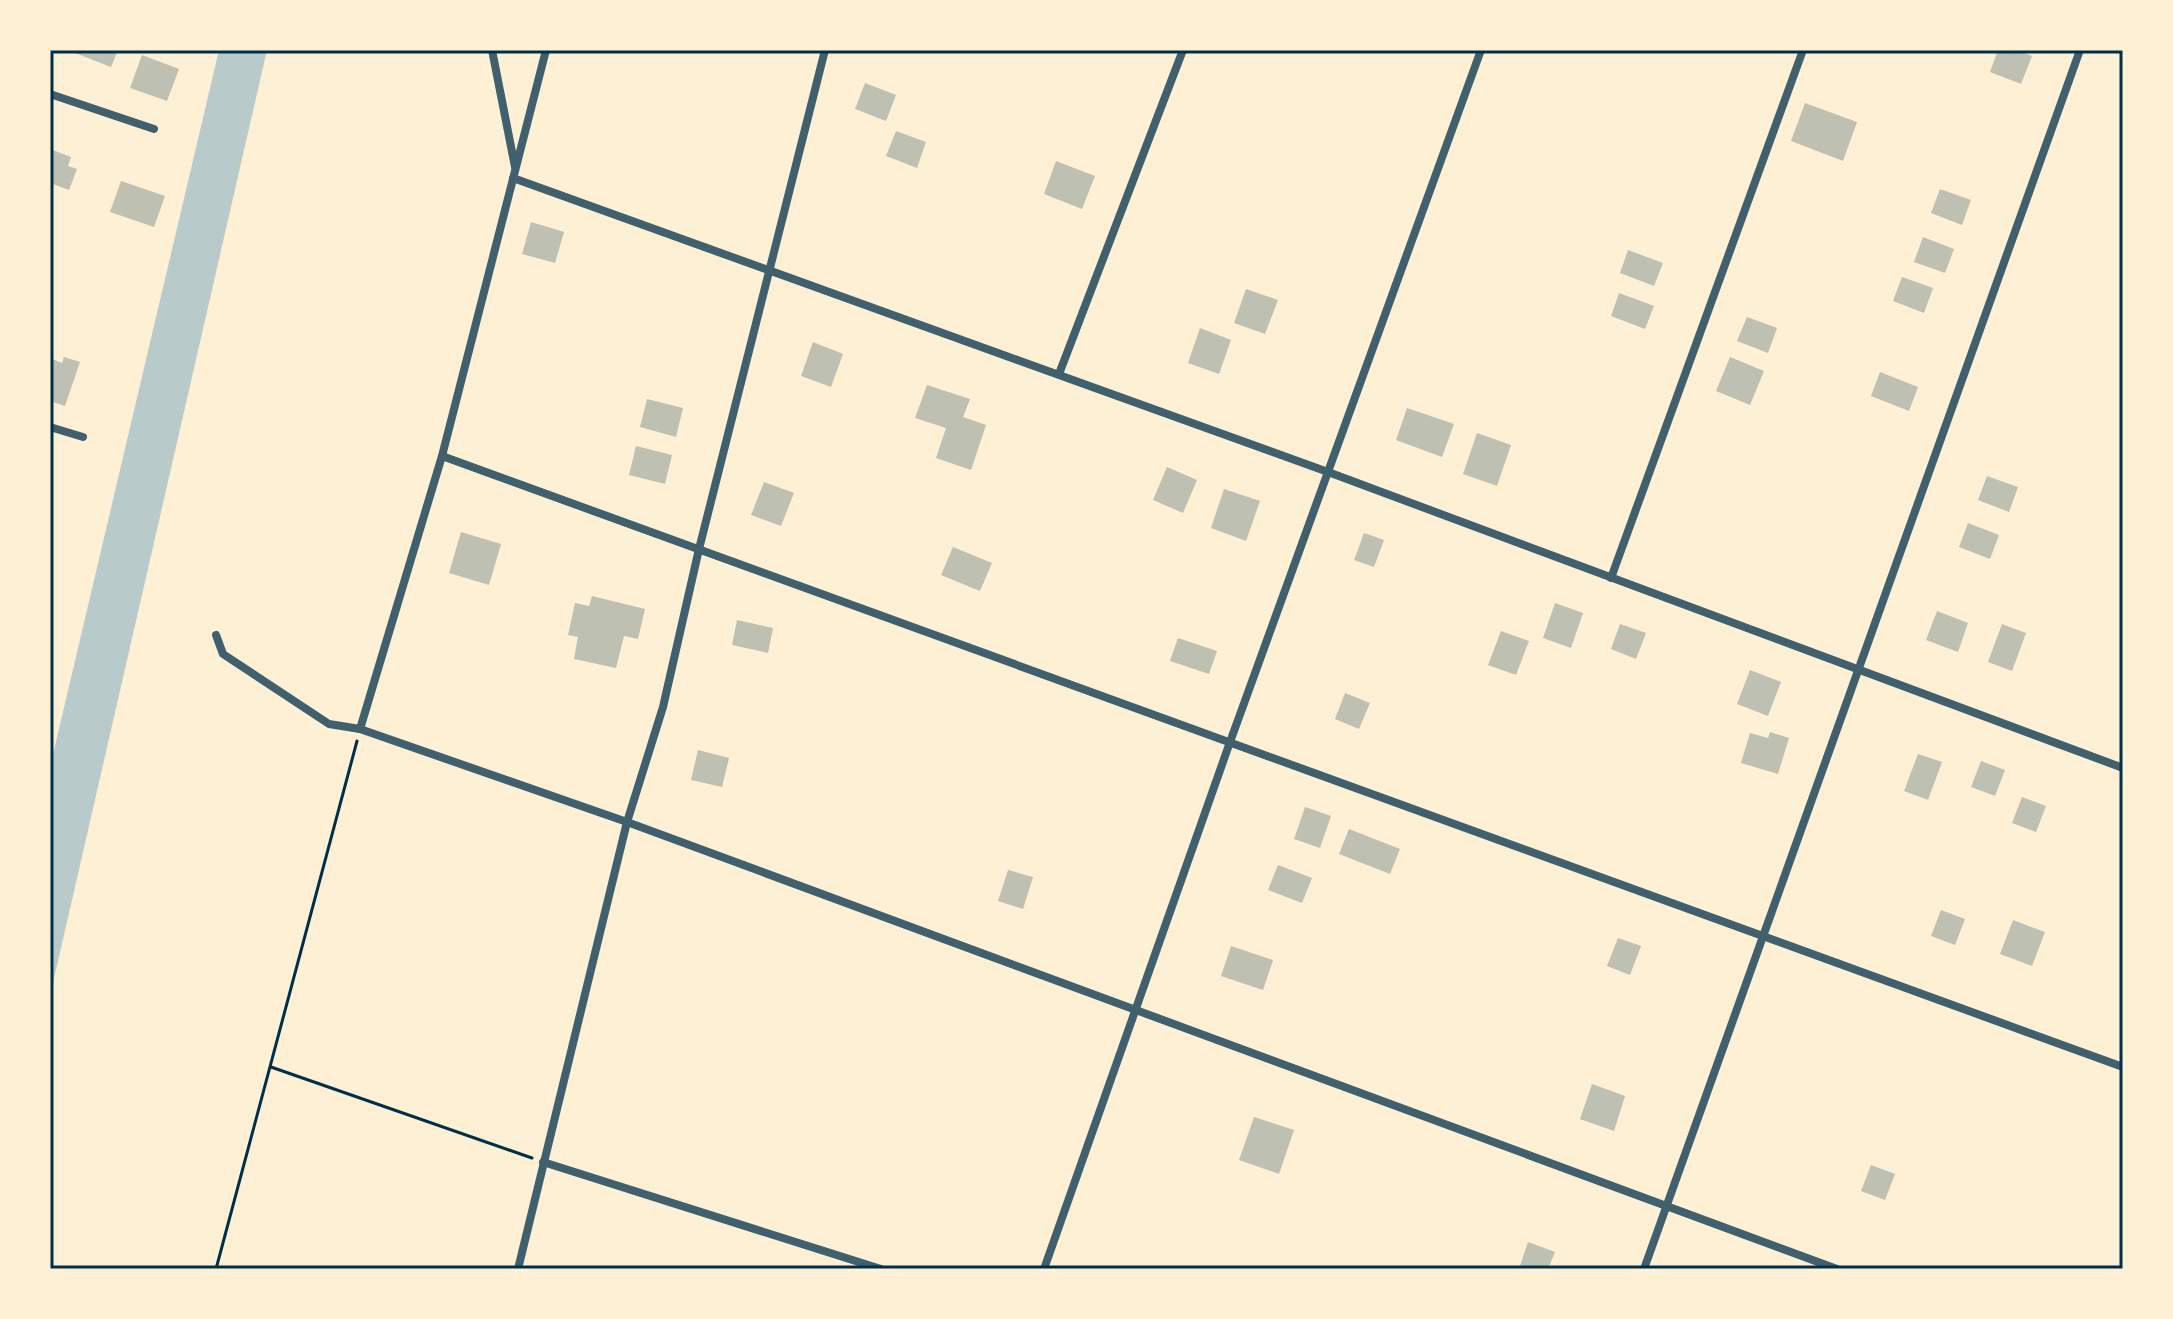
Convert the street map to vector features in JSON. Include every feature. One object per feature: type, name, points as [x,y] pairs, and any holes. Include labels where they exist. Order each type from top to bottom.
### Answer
[{"type":"street","points":[[492,50],[514,173]]},
{"type":"street","points":[[360,729],[442,456],[546,50]]},
{"type":"street","points":[[518,1269],[627,822],[663,707],[699,549],[825,50]]},
{"type":"street","points":[[1059,374],[1183,50]]},
{"type":"street","points":[[1044,1269],[1230,742],[1481,50]]},
{"type":"street","points":[[1611,578],[1803,50]]},
{"type":"street","points":[[1644,1269],[2080,50]]},
{"type":"street","points":[[50,94],[154,129]]},
{"type":"street","points":[[514,173],[2123,767]]},
{"type":"street","points":[[50,427],[83,437]]},
{"type":"street","points":[[442,456],[2123,1067]]},
{"type":"street","points":[[216,635],[223,654],[329,724],[360,729],[627,822],[1837,1269]]},
{"type":"street","points":[[543,1162],[881,1269]]},
{"type":"path","points":[[216,1269],[360,729]]},
{"type":"path","points":[[270,1067],[543,1162]]},
{"type":"shaded area","points":[[219,50],[267,50],[50,996],[50,767]]},
{"type":"building","points":[[77,50],[118,50],[111,67],[75,53]]},
{"type":"building","points":[[1998,50],[2017,50],[2032,56],[2021,84],[1990,72]]},
{"type":"building","points":[[142,55],[179,69],[167,101],[130,88]]},
{"type":"building","points":[[865,83],[896,95],[886,121],[855,109]]},
{"type":"building","points":[[1805,103],[1857,122],[1843,161],[1791,141]]},
{"type":"building","points":[[896,131],[926,142],[917,168],[886,156]]},
{"type":"building","points":[[50,149],[71,157],[68,166],[77,169],[69,190],[50,183]]},
{"type":"building","points":[[1056,161],[1095,176],[1082,209],[1044,194]]},
{"type":"building","points":[[121,181],[165,196],[154,227],[110,212]]},
{"type":"building","points":[[1940,189],[1971,200],[1962,225],[1931,213]]},
{"type":"building","points":[[531,222],[564,232],[555,263],[522,254]]},
{"type":"building","points":[[1923,237],[1954,249],[1945,273],[1914,262]]},
{"type":"building","points":[[1628,250],[1663,263],[1654,286],[1620,273]]},
{"type":"building","points":[[1902,277],[1933,288],[1924,313],[1893,301]]},
{"type":"building","points":[[1246,289],[1278,300],[1265,334],[1234,323]]},
{"type":"building","points":[[1619,293],[1654,306],[1645,329],[1611,316]]},
{"type":"building","points":[[1747,317],[1777,328],[1768,353],[1737,341]]},
{"type":"building","points":[[1200,328],[1231,340],[1219,374],[1188,363]]},
{"type":"building","points":[[813,342],[843,354],[831,387],[801,376]]},
{"type":"building","points":[[64,357],[80,362],[65,406],[50,401],[50,358],[62,363]]},
{"type":"building","points":[[1730,357],[1764,371],[1750,405],[1716,391]]},
{"type":"building","points":[[1880,372],[1918,387],[1909,411],[1871,396]]},
{"type":"building","points":[[927,385],[970,399],[963,417],[986,425],[971,470],[936,458],[946,428],[915,418]]},
{"type":"building","points":[[647,399],[683,408],[676,437],[640,427]]},
{"type":"building","points":[[1407,408],[1454,424],[1442,457],[1396,440]]},
{"type":"building","points":[[1477,433],[1511,445],[1497,486],[1463,474]]},
{"type":"building","points":[[636,446],[672,455],[665,484],[629,475]]},
{"type":"building","points":[[1167,467],[1197,480],[1183,513],[1153,500]]},
{"type":"building","points":[[1987,476],[2018,487],[2009,512],[1978,500]]},
{"type":"building","points":[[764,482],[794,493],[781,526],[751,515]]},
{"type":"building","points":[[1224,489],[1260,501],[1246,541],[1211,528]]},
{"type":"building","points":[[1968,523],[1999,535],[1990,559],[1959,547]]},
{"type":"building","points":[[461,532],[501,544],[489,585],[449,573]]},
{"type":"building","points":[[1364,533],[1384,540],[1374,567],[1354,560]]},
{"type":"building","points":[[953,547],[992,563],[980,591],[941,575]]},
{"type":"building","points":[[592,596],[645,609],[638,639],[624,636],[616,668],[574,659],[578,637],[568,635],[575,603],[589,606]]},
{"type":"building","points":[[1555,603],[1583,613],[1571,648],[1543,638]]},
{"type":"building","points":[[1937,611],[1968,623],[1958,652],[1926,640]]},
{"type":"building","points":[[737,620],[773,628],[768,653],[732,645]]},
{"type":"building","points":[[1620,624],[1646,633],[1636,659],[1611,649]]},
{"type":"building","points":[[2002,624],[2026,633],[2012,671],[1988,662]]},
{"type":"building","points":[[1501,631],[1529,641],[1516,675],[1488,665]]},
{"type":"building","points":[[1178,638],[1217,651],[1209,674],[1170,661]]},
{"type":"building","points":[[1750,670],[1781,682],[1768,716],[1737,704]]},
{"type":"building","points":[[1345,693],[1370,703],[1359,729],[1335,719]]},
{"type":"building","points":[[1770,732],[1789,738],[1778,774],[1741,763],[1750,733],[1768,738]]},
{"type":"building","points":[[698,750],[729,758],[722,787],[691,780]]},
{"type":"building","points":[[1918,754],[1942,762],[1928,800],[1904,791]]},
{"type":"building","points":[[1981,761],[2005,770],[1995,796],[1971,787]]},
{"type":"building","points":[[2022,797],[2046,806],[2036,832],[2012,823]]},
{"type":"building","points":[[1305,807],[1331,816],[1320,848],[1294,839]]},
{"type":"building","points":[[1349,829],[1400,849],[1390,874],[1339,854]]},
{"type":"building","points":[[1278,865],[1312,878],[1302,903],[1268,890]]},
{"type":"building","points":[[1008,870],[1033,877],[1023,909],[998,901]]},
{"type":"building","points":[[1941,910],[1965,919],[1955,945],[1931,936]]},
{"type":"building","points":[[2013,920],[2045,932],[2032,966],[2000,954]]},
{"type":"building","points":[[1618,938],[1641,946],[1630,975],[1607,966]]},
{"type":"building","points":[[1231,946],[1273,960],[1263,990],[1221,976]]},
{"type":"building","points":[[1592,1084],[1625,1096],[1614,1131],[1580,1119]]},
{"type":"building","points":[[1254,1117],[1294,1130],[1279,1174],[1239,1160]]},
{"type":"building","points":[[1871,1165],[1895,1174],[1885,1200],[1861,1191]]},
{"type":"building","points":[[1528,1242],[1555,1252],[1548,1269],[1519,1269]]}]
